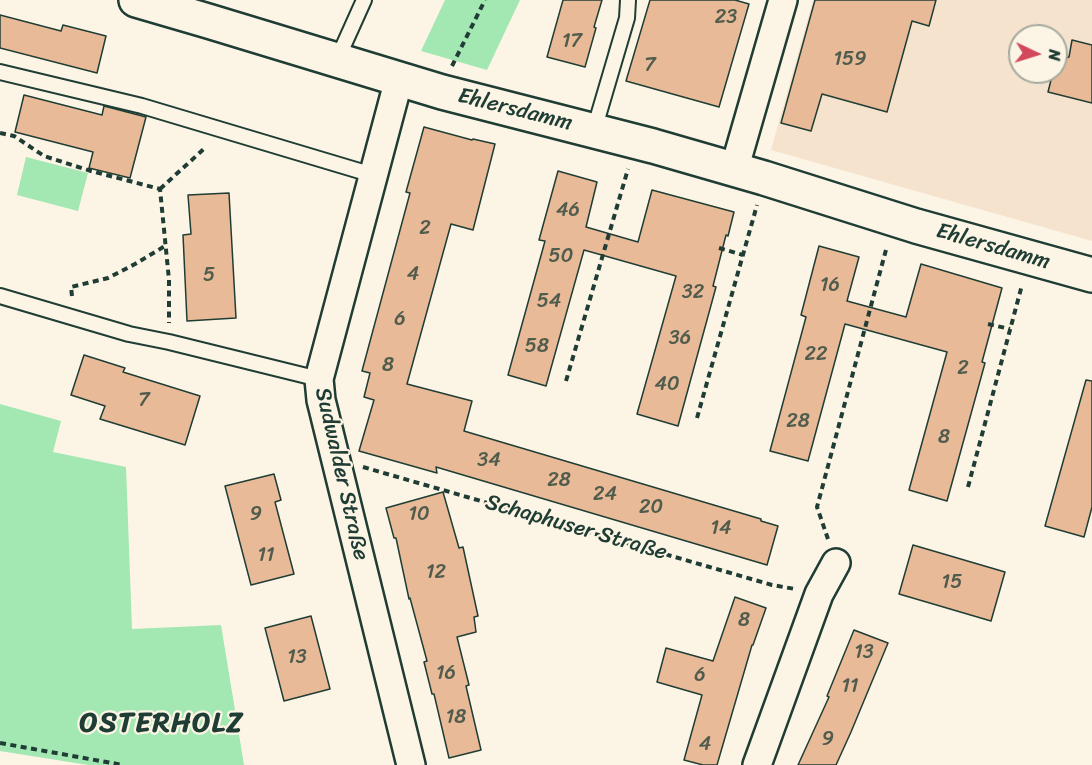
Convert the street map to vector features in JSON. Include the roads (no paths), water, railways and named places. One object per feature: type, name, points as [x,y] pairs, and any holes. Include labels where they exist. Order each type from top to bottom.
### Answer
[{"type":"street","name":"Ehlersdamm","points":[[136,0],[205,10],[337,60],[442,92],[594,130],[1092,275]]},
{"type":"street","points":[[749,174],[783,0]]},
{"type":"street","name":"Sudwalder Straße","points":[[399,79],[319,379],[321,400],[335,459],[411,765]]},
{"type":"street","points":[[757,765],[819,594],[836,562]]},
{"type":"lane","points":[[337,60],[364,0]]},
{"type":"lane","points":[[594,130],[627,18],[628,0]]},
{"type":"lane","points":[[0,72],[142,106],[373,176]]},
{"type":"lane","points":[[0,296],[129,334],[319,379]]},
{"type":"district","name":"OSTERHOLZ","points":[[162,724]]}]
